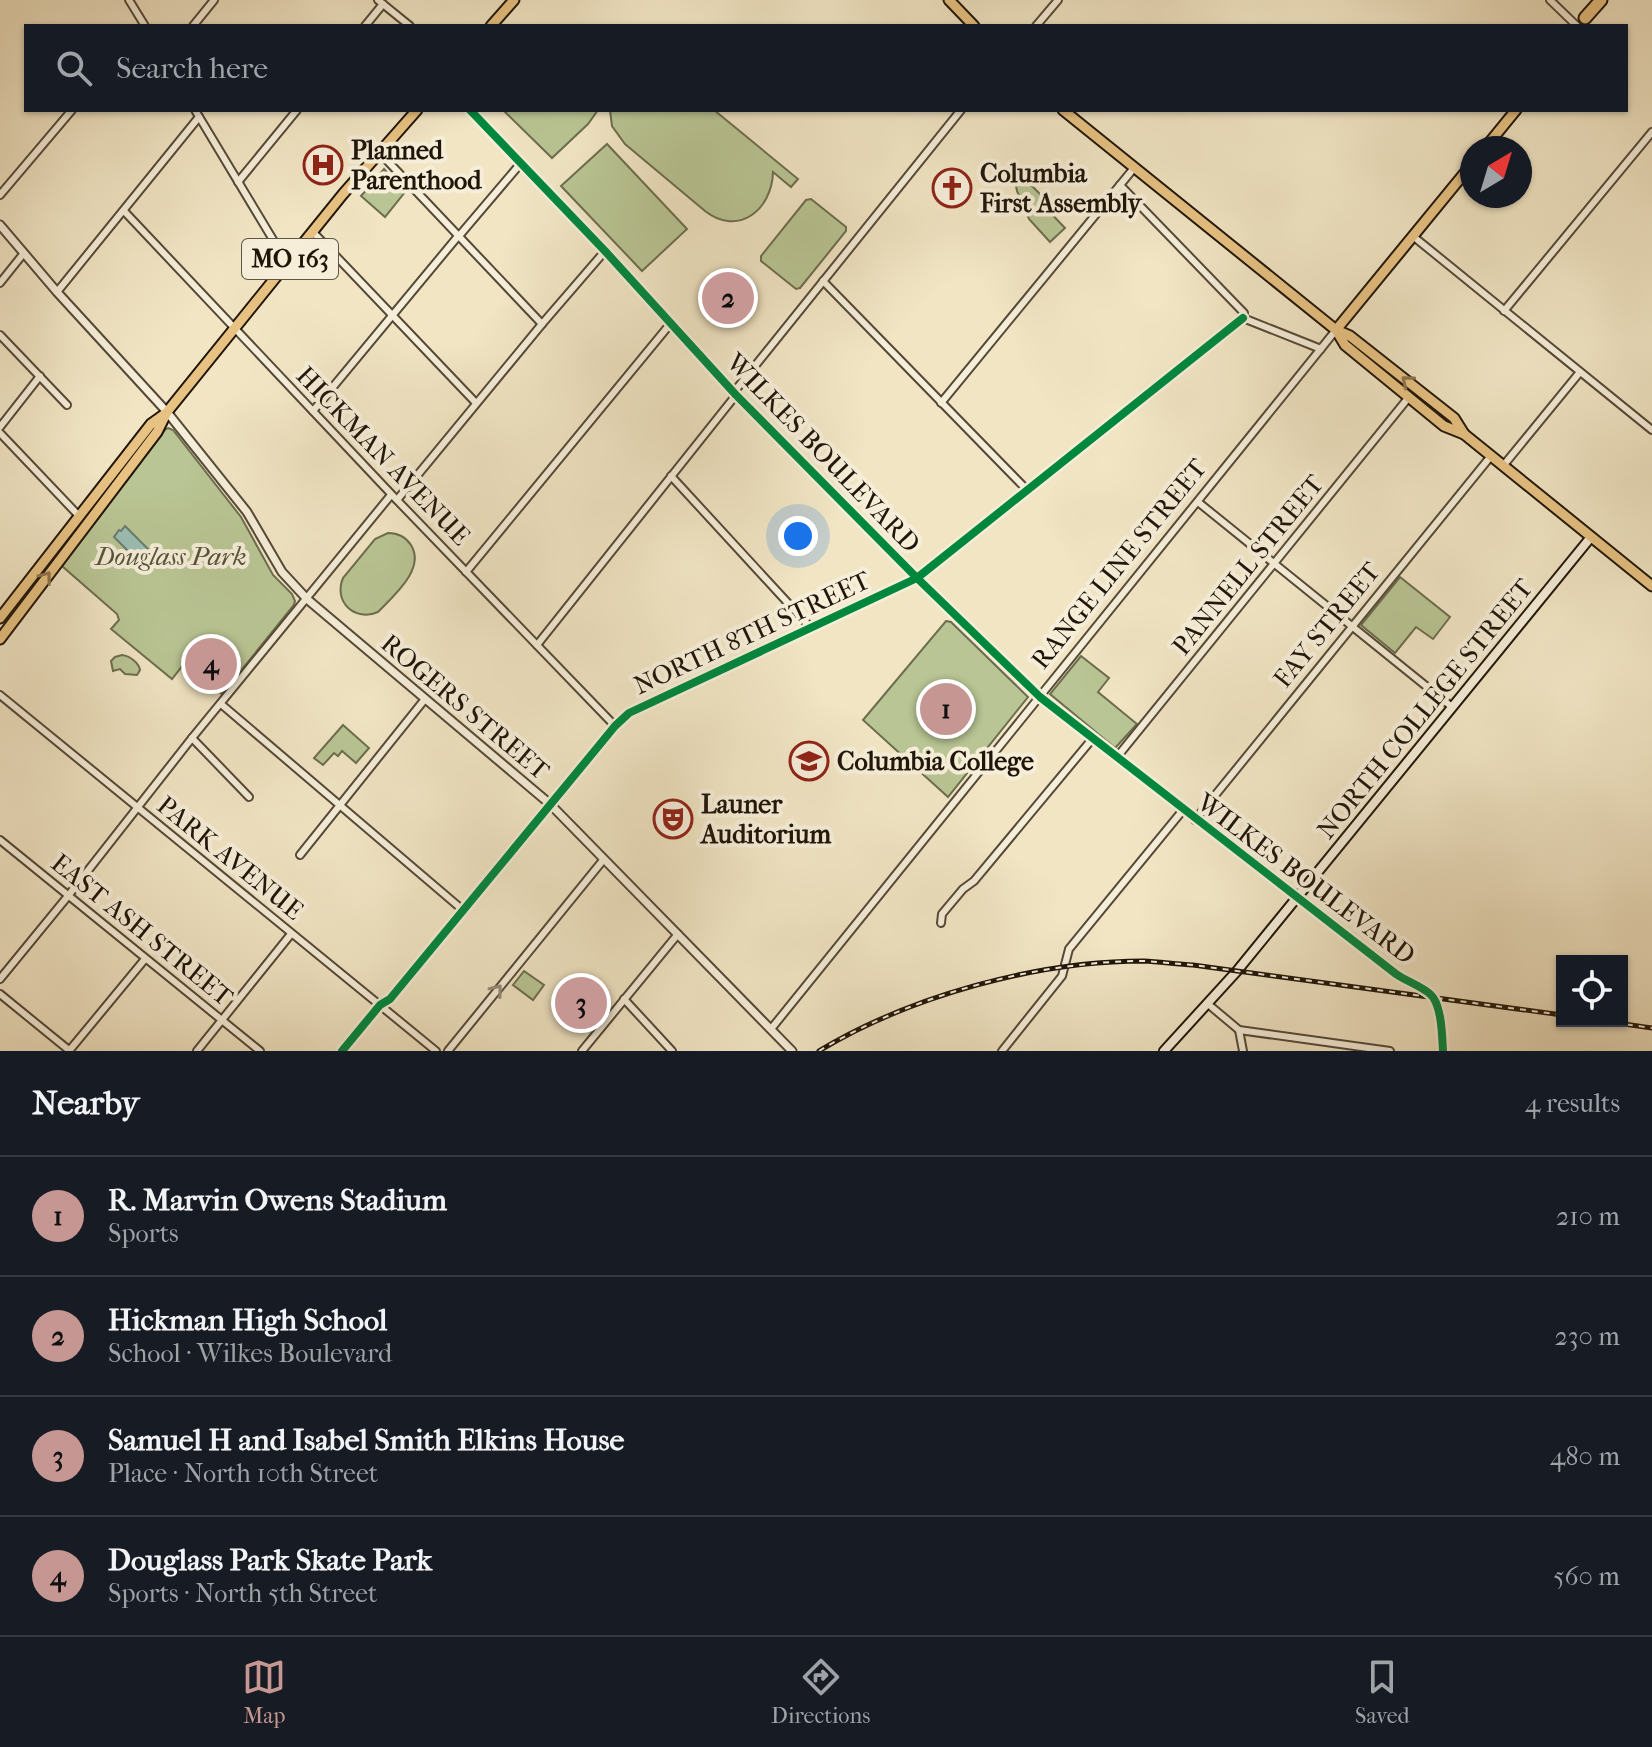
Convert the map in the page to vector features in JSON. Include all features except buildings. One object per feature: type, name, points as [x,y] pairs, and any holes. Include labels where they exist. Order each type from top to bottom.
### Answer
[{"type":"highway","points":[[1581,23],[1597,0]]},
{"type":"main road","points":[[493,24],[514,0]]},
{"type":"main road","points":[[949,0],[972,24]]},
{"type":"main road","name":"MO 163","points":[[0,639],[157,432],[167,412],[312,231],[415,112]]},
{"type":"main road","points":[[1065,112],[1336,330],[1350,336],[1454,418],[1464,434]]},
{"type":"main road","points":[[1495,136],[1514,112]]},
{"type":"main road","name":"RANGE LINE STREET","points":[[1336,330],[1460,179]]},
{"type":"main road","points":[[1336,330],[1345,345],[1444,426],[1464,434],[1652,586]]},
{"type":"main road","name":"MO 163","points":[[0,618],[151,424],[167,412]]},
{"type":"main road","name":"NORTH COLLEGE STREET","points":[[1164,1051],[1297,899],[1591,537]]},
{"type":"street","points":[[129,0],[144,24]]},
{"type":"street","points":[[195,24],[214,0]]},
{"type":"street","points":[[1038,24],[1058,0]]},
{"type":"street","points":[[1550,0],[1581,23]]},
{"type":"street","points":[[366,24],[380,2],[408,24]]},
{"type":"street","points":[[0,195],[70,112]]},
{"type":"street","points":[[238,182],[295,112]]},
{"type":"street","name":"WILKES BOULEVARD","points":[[472,112],[735,393],[917,578],[1040,697],[1297,899],[1396,974],[1434,997],[1443,1051]]},
{"type":"street","points":[[537,645],[959,112]]},
{"type":"street","points":[[57,292],[124,211],[197,114],[287,263]]},
{"type":"street","points":[[1504,311],[1652,132]]},
{"type":"street","points":[[379,152],[542,324]]},
{"type":"street","points":[[313,411],[521,163]]},
{"type":"street","points":[[941,403],[1134,168]]},
{"type":"street","points":[[1120,185],[1244,313],[1243,318],[1321,349]]},
{"type":"street","name":"HICKMAN AVENUE","points":[[124,211],[394,498],[615,726]]},
{"type":"street","name":"ROGERS STREET","points":[[0,225],[167,412],[247,512],[282,572],[307,599],[550,804],[792,1051]]},
{"type":"street","points":[[312,231],[476,403]]},
{"type":"street","points":[[1414,237],[1652,430]]},
{"type":"street","points":[[0,979],[307,599],[605,251]]},
{"type":"street","points":[[0,283],[24,253]]},
{"type":"street","points":[[823,281],[1028,491]]},
{"type":"street","name":"NORTH 8TH STREET","points":[[342,1051],[380,1005],[390,999],[615,726],[629,713],[917,578],[1243,318]]},
{"type":"street","points":[[466,572],[671,323]]},
{"type":"street","name":"RANGE LINE STREET","points":[[771,1029],[1336,330]]},
{"type":"street","points":[[0,335],[67,405]]},
{"type":"street","points":[[1503,466],[1580,372]]},
{"type":"street","points":[[0,427],[40,376]]},
{"type":"street","name":"PANNELL STREET","points":[[1117,757],[1409,397]]},
{"type":"street","points":[[0,433],[80,517]]},
{"type":"street","name":"FAY STREET","points":[[1195,820],[1491,456]]},
{"type":"street","points":[[671,476],[810,627]]},
{"type":"street","points":[[1198,502],[1452,707]]},
{"type":"street","name":"PARK AVENUE","points":[[0,695],[436,1051]]},
{"type":"street","points":[[300,855],[425,699]]},
{"type":"street","points":[[221,704],[464,911]]},
{"type":"street","points":[[192,738],[249,797]]},
{"type":"street","points":[[941,923],[942,914],[974,881],[1093,738]]},
{"type":"street","points":[[1002,1051],[1062,976],[1069,949],[1183,810]]},
{"type":"street","name":"EAST ASH STREET","points":[[0,840],[260,1051]]},
{"type":"street","points":[[448,1051],[604,859]]},
{"type":"street","points":[[197,1051],[291,934]]},
{"type":"street","points":[[582,1051],[678,934]]},
{"type":"street","points":[[0,994],[70,1051],[145,959]]},
{"type":"street","points":[[624,999],[672,1051]]},
{"type":"street","points":[[1208,1004],[1239,1030],[1390,1051]]},
{"type":"street","points":[[1239,1030],[1243,1051]]},
{"type":"green space","points":[[505,112],[597,112],[552,158]]},
{"type":"green space","points":[[610,112],[716,112],[798,179],[791,187],[773,172],[767,198],[751,216],[729,221],[717,218],[625,144],[612,126]]},
{"type":"green space","points":[[607,144],[687,229],[642,271],[561,186]]},
{"type":"green space","points":[[384,169],[405,192],[385,217],[361,196]]},
{"type":"green space","points":[[1026,180],[1048,202],[1044,206],[1065,228],[1050,242],[1029,219],[1017,191],[1016,186]]},
{"type":"green space","points":[[811,199],[846,227],[846,231],[796,289],[761,261],[761,256],[806,200]]},
{"type":"green space","name":"Douglass Park","points":[[168,428],[173,430],[241,517],[273,575],[295,601],[222,694],[184,664],[172,679],[111,629],[119,620],[117,614],[62,566]]},
{"type":"green space","points":[[388,533],[401,536],[411,545],[415,554],[411,573],[378,612],[354,612],[341,595],[343,578],[375,539]]},
{"type":"green space","points":[[1400,577],[1450,617],[1433,639],[1416,627],[1395,653],[1361,625]]},
{"type":"green space","points":[[946,621],[951,622],[1028,697],[948,797],[863,720]]},
{"type":"green space","points":[[122,655],[138,665],[140,670],[137,675],[125,674],[120,669],[113,671],[111,661]]},
{"type":"green space","points":[[1081,656],[1109,678],[1098,692],[1137,724],[1115,748],[1050,694]]},
{"type":"green space","points":[[343,725],[369,748],[356,763],[342,751],[338,756],[334,753],[323,765],[314,758]]},
{"type":"green space","points":[[524,971],[544,985],[533,1000],[513,985]]},
{"type":"water","points":[[125,526],[150,551],[139,562],[114,537]]},
{"type":"railway","points":[[819,1051],[855,1031],[934,998],[1018,975],[1103,963],[1144,961],[1193,965],[1556,1014]]},
{"type":"railway","points":[[1628,1025],[1652,1028]]},
{"type":"cycle path","points":[[472,112],[605,251],[736,395],[1040,697],[1396,974],[1430,994],[1439,1012],[1443,1051]]},
{"type":"cycle path","points":[[342,1051],[380,1005],[390,999],[615,726],[629,713],[917,578],[1243,318]]},
{"type":"place","name":"Planned Parenthood","points":[[323,165]]},
{"type":"place","name":"Columbia First Assembly","points":[[952,188]]},
{"type":"place","name":"Hickman High School","points":[[728,298]]},
{"type":"place","name":"Douglass Park Skate Park","points":[[211,664]]},
{"type":"place","name":"R. Marvin Owens Stadium","points":[[946,709]]},
{"type":"place","name":"Columbia College","points":[[809,761]]},
{"type":"place","name":"Launer Auditorium","points":[[673,819]]},
{"type":"place","name":"Samuel H and Isabel Smith Elkins House","points":[[581,1003]]}]
